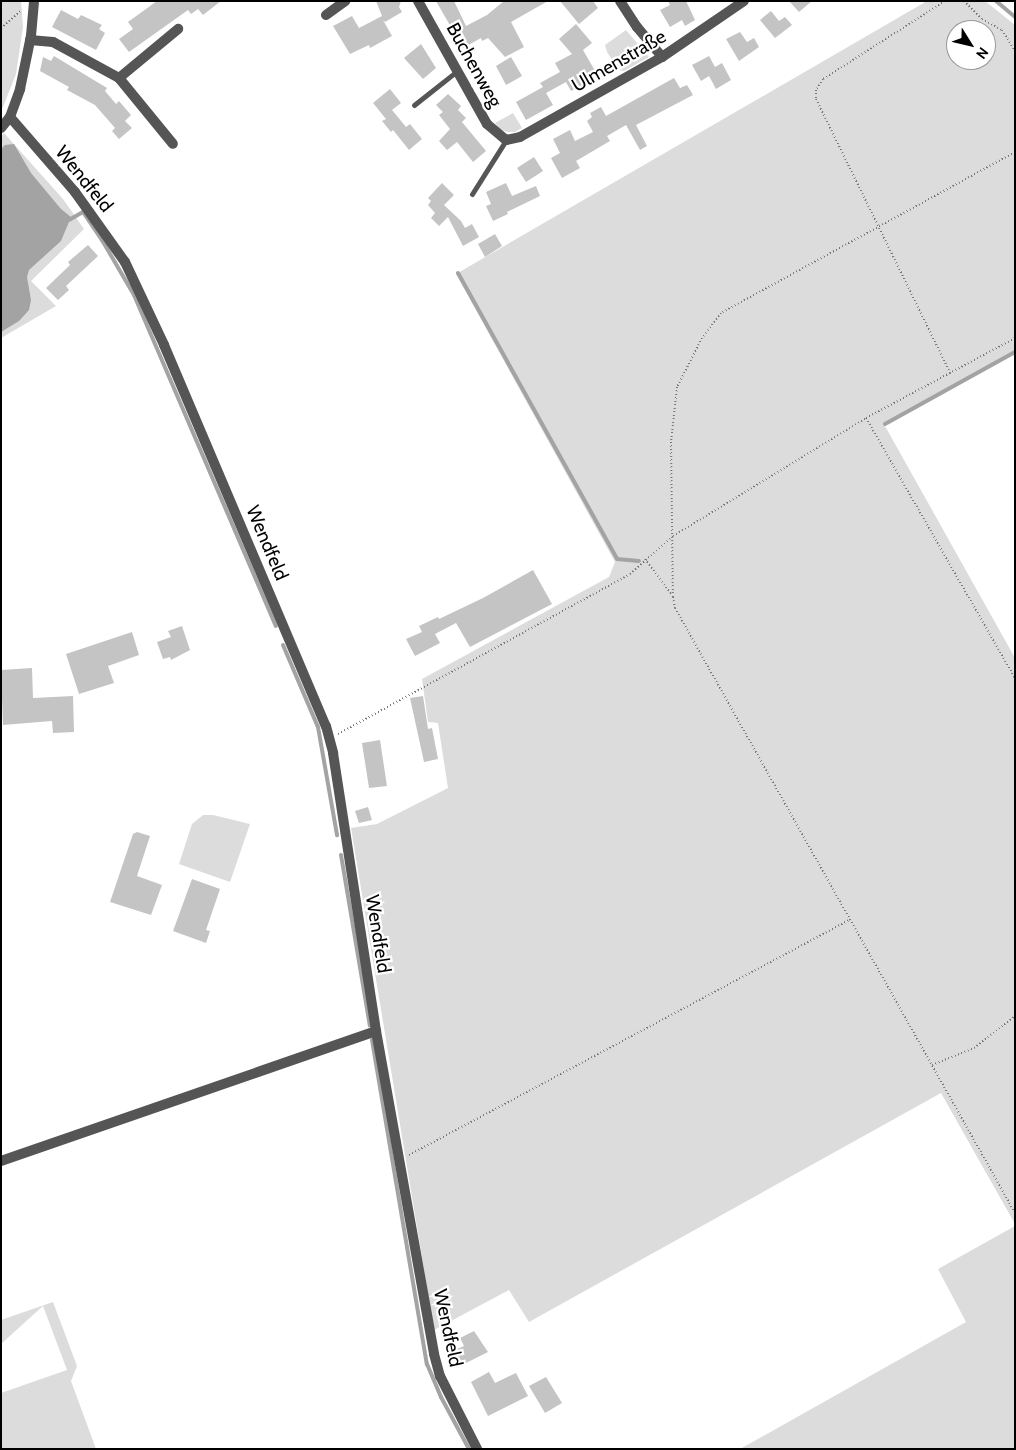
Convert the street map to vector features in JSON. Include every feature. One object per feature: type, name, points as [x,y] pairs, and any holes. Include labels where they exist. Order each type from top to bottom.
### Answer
[{"type":"street","points":[[326,15],[345,1]]},
{"type":"street","name":"Buchenweg","points":[[418,1],[486,124],[506,140]]},
{"type":"street","points":[[620,1],[637,27],[662,57]]},
{"type":"street","name":"Ulmenstraße","points":[[506,140],[520,137],[662,57],[744,1]]},
{"type":"street","points":[[1,128],[10,117],[20,88],[30,40],[34,2]]},
{"type":"street","points":[[119,78],[178,30]]},
{"type":"street","points":[[30,40],[53,42],[119,78],[173,144]]},
{"type":"street","name":"Wendfeld","points":[[10,117],[75,192],[124,262],[164,345],[326,726],[330,739],[376,1030],[438,1368],[450,1399],[478,1449]]},
{"type":"street","points":[[1,1161],[376,1030]]},
{"type":"lane","points":[[414,105],[457,70]]},
{"type":"lane","points":[[472,194],[506,140]]},
{"type":"path","points":[[945,1],[823,79],[816,90],[816,100],[950,373]]},
{"type":"path","points":[[964,1],[982,19],[1002,30],[1015,51]]},
{"type":"path","points":[[1,28],[25,7],[34,2]]},
{"type":"path","points":[[1015,152],[721,314],[702,338],[677,386],[671,442],[673,596],[675,608],[1015,1213]]},
{"type":"path","points":[[330,739],[630,574],[673,536],[866,418],[1015,338]]},
{"type":"path","points":[[866,418],[1015,678]]},
{"type":"path","points":[[645,559],[673,596]]},
{"type":"path","points":[[399,1160],[850,920]]},
{"type":"path","points":[[932,1065],[974,1048],[1015,1016]]},
{"type":"shaded area","points":[[1,1],[21,1],[23,27],[16,74],[1,112]]},
{"type":"shaded area","points":[[927,1],[985,1],[1015,25],[1015,354],[885,426],[1015,658],[1015,1224],[941,1093],[529,1322],[509,1290],[434,1330],[351,828],[377,824],[448,788],[438,723],[428,722],[422,679],[609,577],[615,562],[456,274]]},
{"type":"shaded area","points":[[626,30],[649,57],[624,71],[619,70],[607,52],[605,45]]},
{"type":"shaded area","points":[[513,113],[522,128],[515,132],[507,132],[500,129],[495,123]]},
{"type":"shaded area","points":[[4,133],[63,199],[84,229],[31,281],[56,306],[1,338],[1,137]]},
{"type":"shaded area","points":[[14,144],[31,173],[61,209],[71,217],[61,241],[29,270],[27,277],[31,300],[29,310],[19,321],[1,332],[1,149],[5,145]]},
{"type":"shaded area","points":[[203,815],[213,815],[250,824],[230,882],[179,864],[192,824]]},
{"type":"shaded area","points":[[1015,1226],[1015,1449],[740,1449],[966,1322],[938,1269]]},
{"type":"shaded area","points":[[53,1302],[77,1366],[71,1381],[96,1449],[1,1449],[1,1393],[67,1370],[43,1306],[1,1344],[1,1320]]},
{"type":"building","points":[[157,1],[221,1],[203,15],[198,9],[191,14],[188,10],[129,52],[119,39],[133,29],[128,22]]},
{"type":"building","points":[[376,1],[401,1],[399,7],[402,12],[385,22],[383,20],[392,36],[370,48],[369,45],[350,54],[333,26],[352,16],[359,28],[382,16]]},
{"type":"building","points":[[436,1],[454,1],[466,26],[487,15],[504,1],[548,1],[511,22],[524,47],[505,57],[488,38],[482,41],[481,38],[463,48]]},
{"type":"building","points":[[560,1],[593,1],[598,8],[579,24]]},
{"type":"building","points":[[668,1],[686,1],[695,20],[685,26],[682,20],[670,27],[660,10],[670,5]]},
{"type":"building","points":[[789,1],[812,1],[799,12]]},
{"type":"building","points":[[61,10],[78,19],[81,15],[102,25],[99,29],[105,33],[96,50],[52,27]]},
{"type":"building","points":[[771,11],[779,21],[785,17],[792,25],[775,38],[760,20]]},
{"type":"building","points":[[576,24],[592,43],[583,50],[598,76],[571,91],[566,82],[546,93],[553,105],[526,120],[516,102],[543,87],[540,83],[560,72],[555,63],[572,54],[559,39]]},
{"type":"building","points":[[740,32],[747,42],[754,38],[759,47],[739,61],[726,39]]},
{"type":"building","points":[[421,44],[436,68],[423,79],[404,58]]},
{"type":"building","points":[[54,56],[107,88],[105,91],[116,104],[119,101],[131,115],[125,121],[132,128],[119,139],[112,131],[115,128],[95,105],[67,90],[69,87],[40,71],[43,57],[51,61]]},
{"type":"building","points":[[709,56],[715,67],[722,63],[731,80],[716,89],[709,76],[701,81],[692,65]]},
{"type":"building","points":[[511,57],[522,76],[506,85],[496,66]]},
{"type":"building","points":[[674,78],[680,88],[687,85],[693,95],[636,125],[647,146],[640,150],[626,125],[607,136],[610,141],[576,161],[580,168],[562,178],[551,158],[560,153],[553,139],[570,130],[575,141],[593,132],[587,121],[592,117],[590,113],[601,107],[606,116]]},
{"type":"building","points":[[390,89],[401,103],[392,110],[406,127],[410,124],[422,139],[409,150],[393,130],[391,132],[382,121],[386,119],[373,103]]},
{"type":"building","points":[[448,94],[461,106],[458,110],[466,118],[462,122],[486,151],[473,162],[457,142],[447,150],[439,141],[450,129],[439,115],[443,112],[436,105]]},
{"type":"building","points":[[534,157],[543,171],[526,182],[517,168]]},
{"type":"building","points":[[442,183],[454,195],[444,205],[461,221],[465,228],[472,224],[479,237],[463,246],[448,217],[439,226],[431,218],[435,213],[428,205],[431,201],[428,198]]},
{"type":"building","points":[[506,183],[512,196],[536,186],[540,196],[493,221],[486,206],[491,204],[486,192]]},
{"type":"building","points":[[495,234],[502,246],[485,257],[478,244]]},
{"type":"building","points":[[88,245],[98,256],[66,286],[69,290],[58,300],[46,288],[70,265],[68,262]]},
{"type":"building","points":[[533,570],[552,604],[470,647],[456,623],[435,634],[440,643],[415,656],[406,639],[422,632],[419,626],[438,617],[439,619],[483,598]]},
{"type":"building","points":[[182,626],[190,650],[171,660],[170,657],[163,659],[157,642],[171,637],[168,631]]},
{"type":"building","points":[[132,632],[139,655],[108,666],[114,683],[79,694],[66,654]]},
{"type":"building","points":[[32,668],[33,698],[73,696],[74,732],[53,733],[52,721],[3,725],[1,670]]},
{"type":"building","points":[[423,696],[428,729],[432,728],[438,759],[424,762],[410,698]]},
{"type":"building","points":[[380,740],[387,786],[369,788],[362,743]]},
{"type":"building","points":[[368,807],[372,820],[359,823],[355,811]]},
{"type":"building","points":[[137,832],[150,836],[137,876],[162,885],[151,915],[110,902],[133,834]]},
{"type":"building","points":[[192,879],[220,889],[206,930],[210,931],[206,943],[173,931]]},
{"type":"building","points":[[474,1331],[488,1352],[462,1365],[455,1350],[464,1346],[460,1338]]},
{"type":"building","points":[[489,1372],[495,1383],[516,1373],[528,1396],[488,1416],[471,1382]]},
{"type":"building","points":[[546,1377],[562,1403],[545,1413],[529,1386]]},
{"type":"waterway","points":[[996,1],[1015,17]]},
{"type":"waterway","points":[[69,220],[83,212],[102,240],[134,295],[276,626]]},
{"type":"waterway","points":[[458,273],[617,559],[639,561]]},
{"type":"waterway","points":[[885,424],[1015,352]]},
{"type":"waterway","points":[[283,645],[318,727],[337,835]]},
{"type":"waterway","points":[[341,855],[370,1026]]},
{"type":"waterway","points":[[372,1040],[427,1364],[441,1397],[469,1449]]}]
